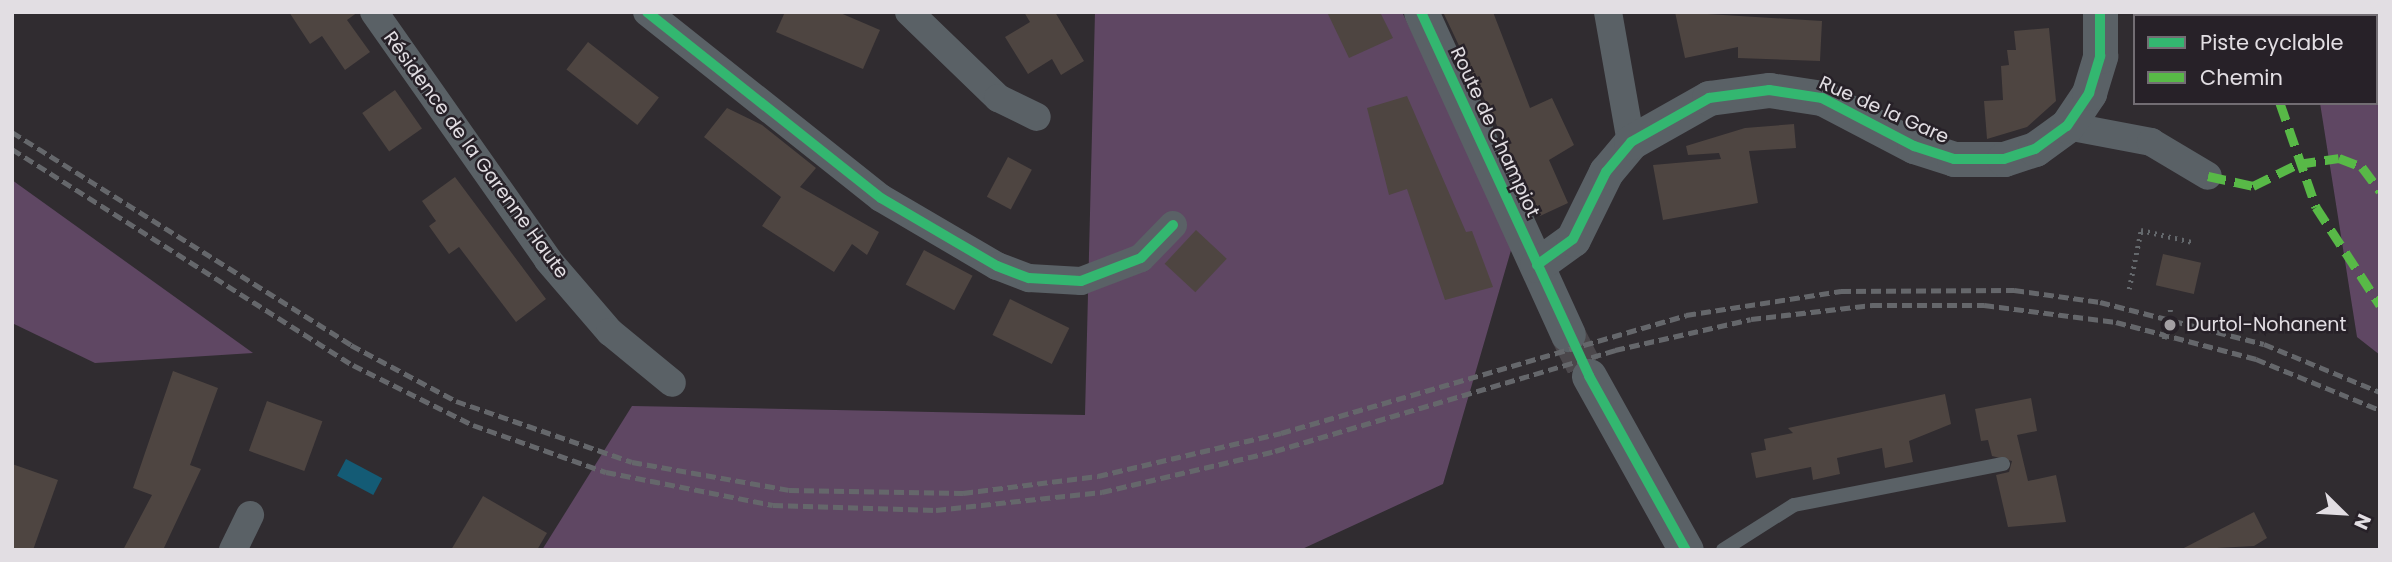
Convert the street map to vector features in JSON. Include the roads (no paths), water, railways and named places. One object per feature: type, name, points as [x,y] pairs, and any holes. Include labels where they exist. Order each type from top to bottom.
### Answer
[{"type":"street","name":"Résidence de la Garenne Haute","points":[[374,12],[548,260],[611,332],[672,383]]},
{"type":"street","points":[[647,12],[881,198],[1008,270],[1056,283],[1113,273],[1141,258],[1172,225]]},
{"type":"street","points":[[909,12],[998,98],[1037,117]]},
{"type":"street","name":"Route de Champiot","points":[[1421,12],[1537,265]]},
{"type":"street","points":[[1608,12],[1632,142]]},
{"type":"street","points":[[2100,12],[2094,81],[2067,126],[2151,142],[2208,176]]},
{"type":"street","name":"Rue de la Gare","points":[[1537,265],[1573,239],[1606,172],[1632,142],[1694,103],[1754,90],[1822,98],[1913,146],[1954,159],[2021,154],[2067,126]]},
{"type":"street","points":[[1537,265],[1568,334]]},
{"type":"street","points":[[1589,376],[1686,550]]},
{"type":"street","points":[[233,550],[250,515]]},
{"type":"lane","points":[[1723,550],[1794,505],[2003,464]]},
{"type":"water","points":[[346,459],[382,478],[373,495],[337,476]]},
{"type":"tunnel","points":[[1568,334],[1589,376]]},
{"type":"railway","points":[[12,132],[351,345],[456,401],[632,462],[789,490],[963,493],[1098,476],[1281,433],[1686,315],[1841,291],[2014,290],[2100,302],[2264,344],[2380,392]]},
{"type":"railway","points":[[12,149],[353,365],[473,425],[606,472],[773,505],[936,510],[1102,492],[1275,451],[1615,350],[1751,319],[1872,305],[1984,305],[2116,322],[2256,359],[2380,410]]},
{"type":"place","name":"Durtol-Nohanent","points":[[2170,325]]}]
